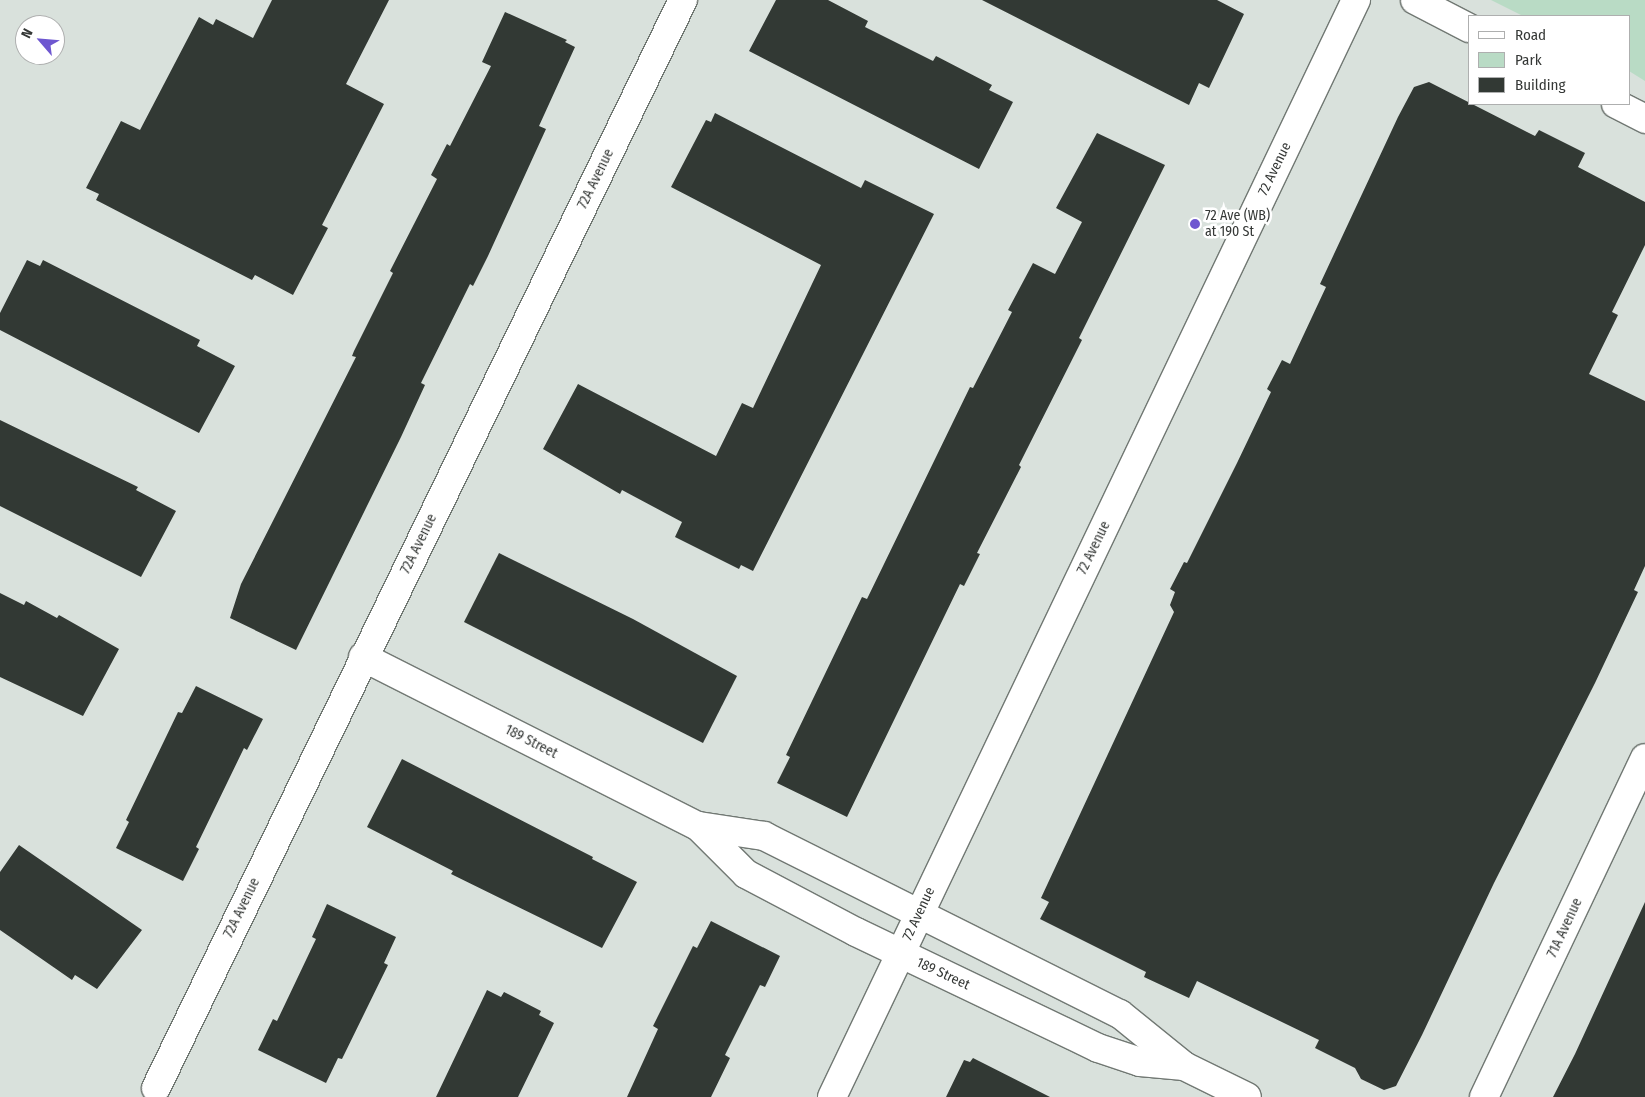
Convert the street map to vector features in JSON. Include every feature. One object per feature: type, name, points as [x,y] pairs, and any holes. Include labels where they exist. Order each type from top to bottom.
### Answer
[{"type":"street","name":"72A Avenue","points":[[156,1088],[363,657],[683,0]]},
{"type":"street","name":"72 Avenue","points":[[832,1097],[1356,0]]},
{"type":"street","points":[[1415,0],[1468,27]]},
{"type":"street","points":[[1618,105],[1645,119]]},
{"type":"street","name":"189 Street","points":[[363,657],[698,826],[764,836],[1120,1014],[1184,1066],[1247,1097]]},
{"type":"street","name":"71A Avenue","points":[[1484,1097],[1645,758]]},
{"type":"street","name":"189 Street","points":[[698,826],[746,874],[900,954],[1098,1048],[1140,1062],[1184,1066]]},
{"type":"green space","points":[[1491,0],[1645,0],[1645,81],[1630,72],[1630,15],[1521,15]]},
{"type":"building","points":[[272,0],[389,0],[346,84],[384,104],[322,225],[328,228],[293,295],[255,275],[252,280],[152,229],[96,200],[99,194],[86,188],[121,121],[140,130],[199,17],[213,25],[216,19],[253,38]]},
{"type":"building","points":[[776,0],[828,0],[868,21],[865,27],[933,61],[936,56],[992,85],[989,90],[1013,102],[979,169],[749,51]]},
{"type":"building","points":[[982,0],[1217,0],[1244,14],[1209,88],[1199,83],[1189,105]]},
{"type":"building","points":[[505,12],[567,40],[565,42],[575,47],[539,126],[546,129],[488,256],[473,286],[470,284],[421,383],[425,385],[401,437],[296,650],[230,618],[241,584],[356,357],[352,356],[393,273],[390,271],[437,179],[431,175],[447,144],[450,146],[491,66],[482,62]]},
{"type":"building","points":[[1429,82],[1468,102],[1468,105],[1474,105],[1535,136],[1539,130],[1585,153],[1578,167],[1645,202],[1645,245],[1612,312],[1618,315],[1589,374],[1645,401],[1645,566],[1634,590],[1638,592],[1595,683],[1494,883],[1422,1035],[1396,1086],[1384,1090],[1361,1079],[1355,1068],[1315,1048],[1319,1040],[1197,981],[1189,998],[1144,977],[1146,972],[1040,919],[1049,902],[1041,898],[1174,612],[1170,605],[1175,592],[1170,589],[1184,562],[1187,563],[1237,463],[1271,392],[1267,389],[1282,360],[1290,364],[1326,287],[1320,284],[1398,117],[1414,87]]},
{"type":"building","points":[[715,113],[861,188],[865,180],[934,214],[753,571],[741,565],[739,569],[675,537],[682,522],[622,490],[620,494],[543,449],[578,384],[716,456],[742,403],[753,408],[821,265],[671,187],[706,120],[711,122]]},
{"type":"building","points":[[1097,133],[1165,165],[1079,338],[1082,340],[977,553],[980,554],[964,586],[960,584],[847,817],[777,783],[790,757],[786,755],[862,597],[867,599],[970,387],[973,388],[1012,312],[1008,310],[1033,263],[1055,274],[1082,222],[1056,208]]},
{"type":"building","points":[[27,260],[40,266],[43,260],[200,340],[197,346],[235,366],[199,433],[0,330],[0,313]]},
{"type":"building","points":[[0,420],[138,487],[136,490],[176,511],[141,577],[0,506]]},
{"type":"building","points":[[499,553],[633,619],[737,676],[703,743],[464,622]]},
{"type":"building","points":[[0,593],[24,605],[26,601],[57,618],[59,615],[119,649],[83,716],[0,677]]},
{"type":"building","points":[[196,686],[263,719],[247,750],[244,748],[196,847],[199,849],[183,881],[116,848],[129,822],[126,820],[178,712],[182,713]]},
{"type":"building","points":[[402,759],[593,857],[592,859],[637,882],[602,948],[451,874],[453,871],[367,827]]},
{"type":"building","points":[[19,845],[142,930],[97,989],[75,975],[72,980],[0,930],[0,872]]},
{"type":"building","points":[[1645,902],[1645,1097],[1553,1097],[1575,1054]]},
{"type":"building","points":[[327,904],[396,937],[384,963],[388,965],[342,1059],[338,1058],[326,1083],[258,1050],[273,1019],[277,1021],[316,939],[312,937]]},
{"type":"building","points":[[711,921],[780,956],[765,987],[760,985],[725,1055],[730,1058],[711,1097],[627,1097],[658,1029],[653,1026],[693,946],[697,948]]},
{"type":"building","points":[[487,990],[501,997],[504,992],[541,1011],[539,1015],[554,1023],[518,1097],[436,1097]]},
{"type":"building","points":[[973,1058],[1050,1097],[946,1097],[964,1060],[970,1062]]},
{"type":"place","name":"72 Ave (WB) at 190 St","points":[[1195,224]]}]
